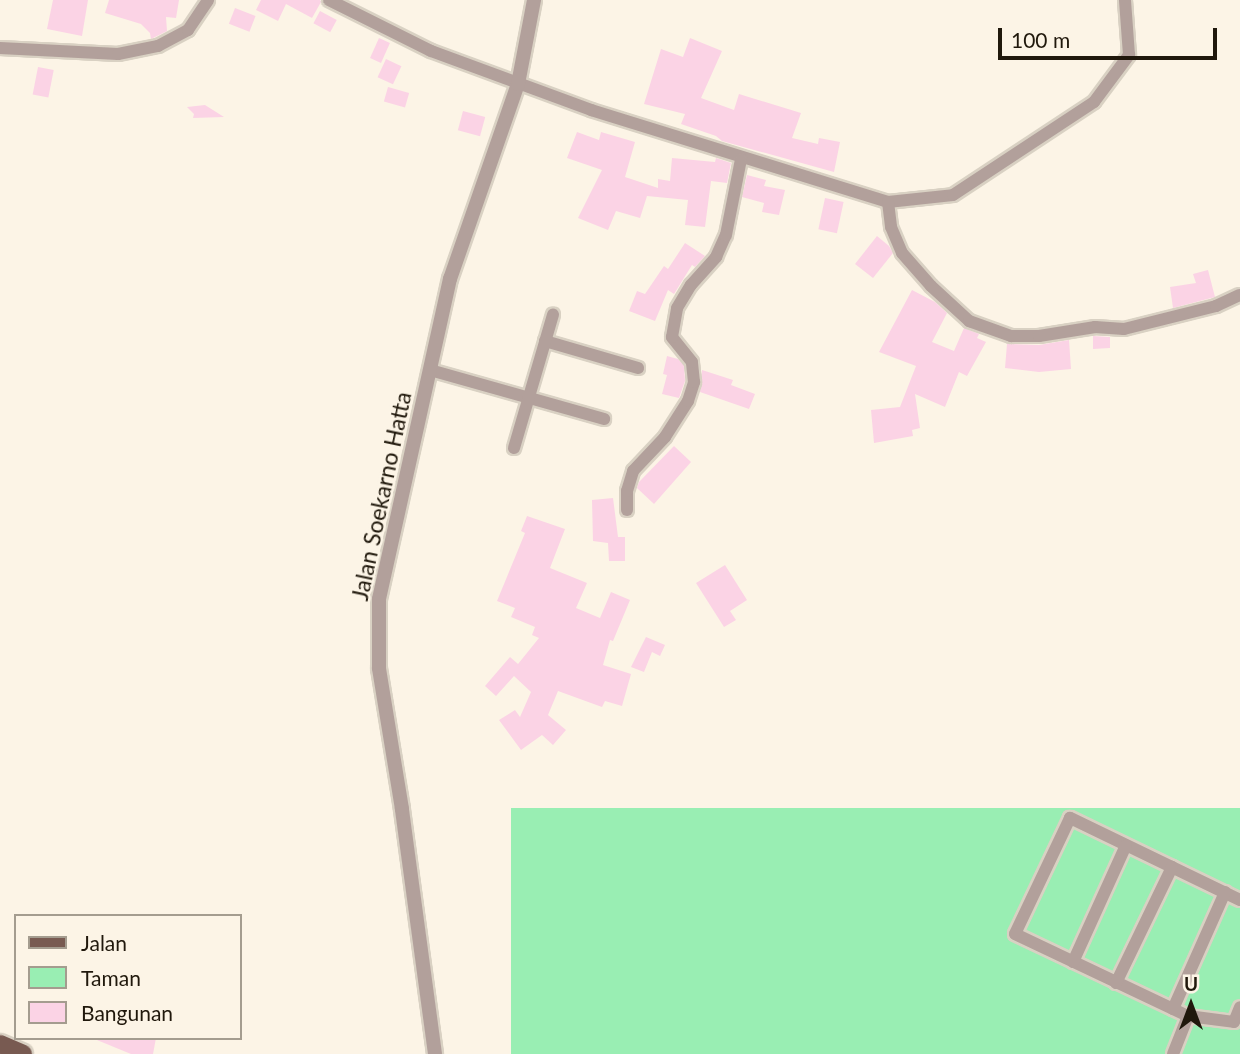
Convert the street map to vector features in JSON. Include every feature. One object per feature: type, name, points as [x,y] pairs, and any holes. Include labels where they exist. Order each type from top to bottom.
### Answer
[{"type":"main road","points":[[0,1044],[23,1054]]},
{"type":"street","points":[[0,48],[118,54],[158,46],[188,30],[208,0]]},
{"type":"street","points":[[329,0],[430,51],[518,84],[741,159],[888,202],[953,195],[1094,102],[1129,55],[1125,0]]},
{"type":"street","name":"Jalan Soekarno Hatta","points":[[435,1054],[379,668],[379,599],[450,279],[518,84],[534,0]]},
{"type":"street","points":[[626,510],[627,491],[633,471],[665,437],[688,401],[694,382],[692,362],[671,337],[677,308],[716,257],[726,235],[741,159]]},
{"type":"street","points":[[888,202],[891,227],[902,253],[931,286],[969,321],[1011,336],[1040,336],[1095,327],[1124,329],[1216,306],[1240,295]]},
{"type":"street","points":[[514,448],[553,314]]},
{"type":"street","points":[[545,341],[638,368]]},
{"type":"street","points":[[430,370],[604,419]]},
{"type":"street","points":[[1240,900],[1070,818],[1015,934],[1188,1016],[1234,1022],[1240,1007]]},
{"type":"street","points":[[1073,962],[1126,845]]},
{"type":"street","points":[[1116,982],[1172,867]]},
{"type":"street","points":[[1173,1009],[1225,892]]},
{"type":"street","points":[[1173,1054],[1188,1016]]},
{"type":"green space","points":[[511,808],[1240,808],[1240,1054],[511,1054]]},
{"type":"building","points":[[53,0],[88,0],[82,36],[47,29]]},
{"type":"building","points":[[109,0],[179,0],[176,18],[166,17],[167,31],[151,39],[150,33],[141,24],[105,13]]},
{"type":"building","points":[[261,0],[321,2],[312,18],[286,4],[278,21],[256,10]]},
{"type":"building","points":[[235,8],[256,16],[249,32],[229,24]]},
{"type":"building","points":[[320,11],[337,20],[330,32],[313,23]]},
{"type":"building","points":[[379,38],[390,43],[381,63],[370,58]]},
{"type":"building","points":[[690,38],[722,51],[701,98],[734,110],[739,94],[801,113],[792,138],[818,144],[819,138],[840,142],[834,172],[722,141],[716,136],[681,124],[685,114],[644,104],[661,49],[683,57]]},
{"type":"building","points":[[386,59],[401,66],[393,84],[378,77]]},
{"type":"building","points":[[38,67],[54,70],[48,98],[33,94]]},
{"type":"building","points":[[388,87],[409,93],[405,107],[384,101]]},
{"type":"building","points":[[205,105],[224,117],[193,118],[194,114],[187,107]]},
{"type":"building","points":[[463,111],[485,117],[480,136],[458,130]]},
{"type":"building","points":[[577,132],[599,140],[601,132],[635,142],[625,177],[658,188],[658,179],[670,181],[672,158],[715,162],[716,158],[731,163],[727,183],[711,181],[705,227],[685,225],[688,200],[647,196],[640,218],[616,211],[608,230],[578,218],[602,170],[567,158]]},
{"type":"building","points":[[747,175],[766,180],[764,186],[785,190],[779,215],[762,212],[764,203],[742,197]]},
{"type":"building","points":[[825,198],[844,202],[837,233],[818,229]]},
{"type":"building","points":[[877,236],[893,253],[873,278],[855,264]]},
{"type":"building","points":[[685,243],[705,256],[695,267],[692,265],[674,294],[668,290],[655,321],[629,311],[637,291],[645,294],[664,266],[668,269]]},
{"type":"building","points":[[1208,270],[1215,297],[1173,308],[1170,287],[1196,283],[1193,274]]},
{"type":"building","points":[[912,290],[935,302],[947,313],[932,342],[954,351],[964,328],[979,334],[977,338],[986,342],[967,376],[959,372],[945,407],[915,394],[920,428],[912,430],[913,436],[874,443],[871,410],[900,407],[916,366],[879,352]]},
{"type":"building","points":[[1093,336],[1110,337],[1110,348],[1093,349]]},
{"type":"building","points":[[1069,340],[1071,369],[1039,372],[1005,368],[1007,344],[1039,345]]},
{"type":"building","points":[[667,356],[678,359],[684,365],[685,381],[679,398],[662,394],[667,375],[663,374]]},
{"type":"building","points":[[702,370],[733,380],[731,385],[755,394],[749,409],[700,392]]},
{"type":"building","points":[[674,446],[691,462],[654,504],[637,488],[639,482]]},
{"type":"building","points":[[613,498],[618,537],[625,537],[625,561],[609,561],[608,543],[593,541],[592,500]]},
{"type":"building","points":[[527,516],[565,529],[550,568],[587,583],[576,608],[600,618],[611,592],[630,600],[613,641],[610,640],[603,665],[631,674],[622,706],[605,701],[602,707],[558,691],[548,715],[566,730],[553,745],[542,735],[521,750],[499,720],[515,710],[520,717],[531,692],[514,676],[496,696],[485,686],[510,657],[518,664],[539,638],[532,635],[535,627],[511,617],[515,608],[497,601],[525,533],[521,531]]},
{"type":"building","points":[[725,565],[747,600],[730,611],[736,620],[724,627],[696,583]]},
{"type":"building","points":[[646,637],[665,645],[660,656],[652,652],[644,672],[631,667]]},
{"type":"building","points":[[97,1040],[156,1040],[153,1054],[131,1054]]}]
